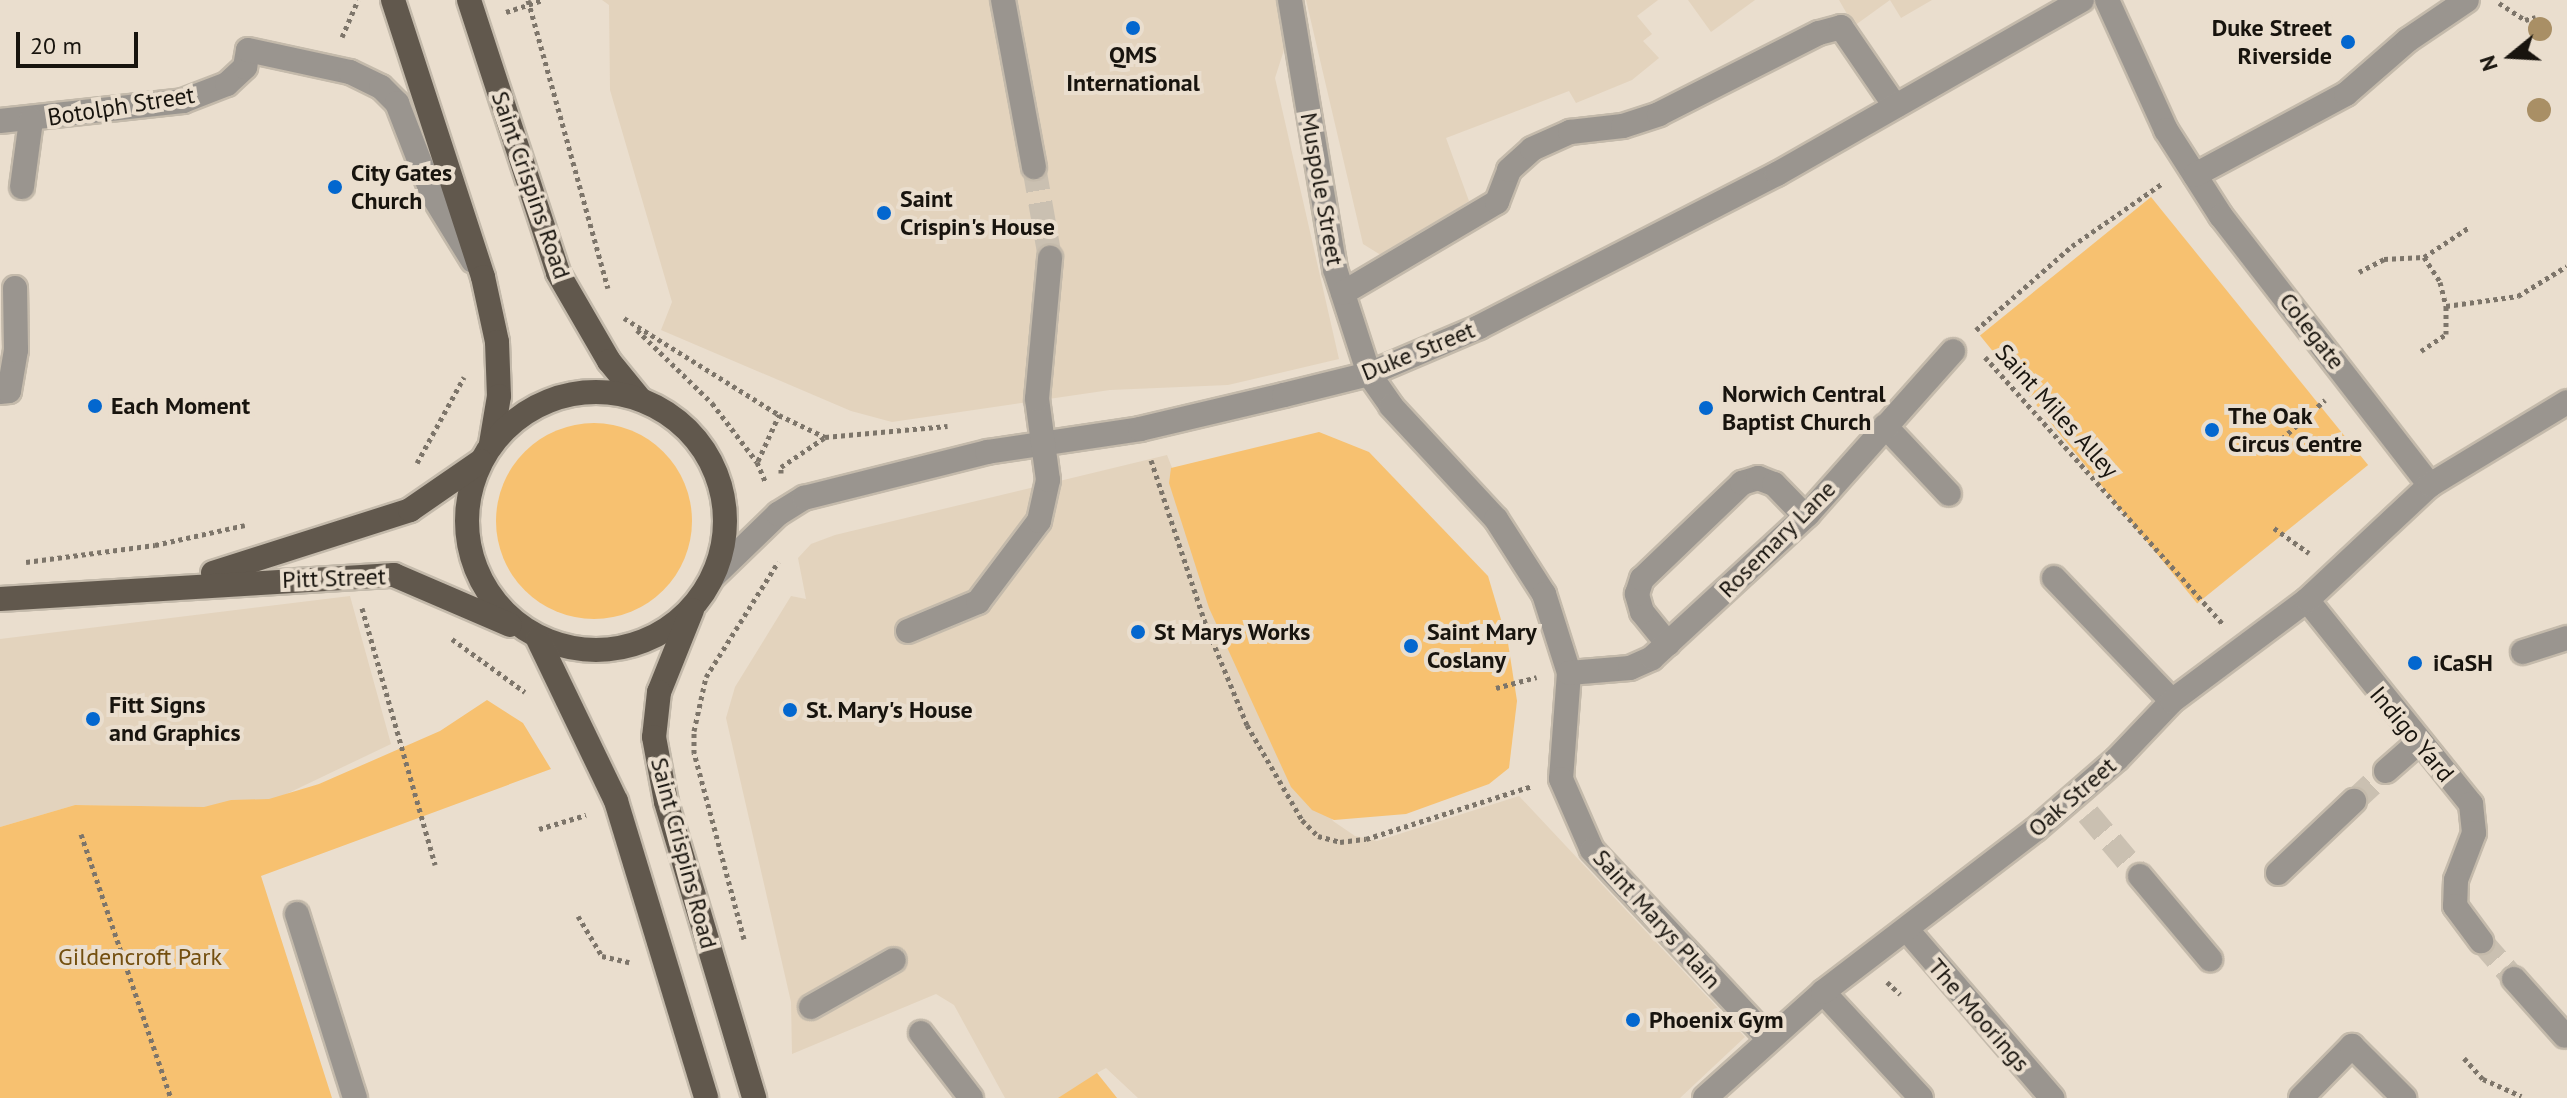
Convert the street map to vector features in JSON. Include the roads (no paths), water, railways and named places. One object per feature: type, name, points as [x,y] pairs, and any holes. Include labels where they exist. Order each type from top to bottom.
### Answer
[{"type":"main road","name":"Saint Crispins Road","points":[[393,0],[483,277],[497,342],[499,396],[486,452],[468,498],[467,523],[477,574],[497,607],[532,636],[616,801],[706,1098]]},
{"type":"main road","name":"Saint Crispins Road","points":[[469,0],[558,273],[609,361],[640,399]]},
{"type":"main road","name":"Saint Crispins Road","points":[[486,452],[521,415],[558,397],[600,391],[640,399],[678,420],[706,452],[723,492],[725,535],[714,576],[692,610],[659,692],[654,737],[666,802],[754,1098]]},
{"type":"main road","name":"Pitt Street","points":[[178,584],[410,510],[486,452]]},
{"type":"main road","name":"Pitt Street","points":[[0,599],[178,584],[394,575],[430,588],[532,636]]},
{"type":"main road","name":"Saint Crispins Road","points":[[532,636],[592,652],[647,642],[692,610]]},
{"type":"street","points":[[1003,0],[1034,167]]},
{"type":"street","name":"Muspole Street","points":[[1290,0],[1343,293],[1369,374]]},
{"type":"street","name":"Duke Street","points":[[714,576],[778,514],[831,490],[987,452],[1140,429],[1369,374],[1479,327],[1777,174],[2082,0]]},
{"type":"street","name":"Colegate","points":[[2107,0],[2166,130],[2227,224],[2350,378],[2430,485]]},
{"type":"street","points":[[2193,170],[2346,94],[2408,40],[2467,0]]},
{"type":"street","points":[[1343,293],[1497,202],[1509,170],[1532,149],[1570,132],[1623,126],[1659,114],[1819,33],[1841,27],[1895,106]]},
{"type":"street","name":"Botolph Street","points":[[0,121],[183,101],[227,84],[245,67],[248,50],[331,68],[381,87],[397,103],[433,196],[483,277]]},
{"type":"street","points":[[22,187],[31,120]]},
{"type":"street","points":[[908,631],[978,602],[1039,521],[1048,480],[1046,442],[1037,399],[1050,258]]},
{"type":"street","points":[[0,392],[9,391],[16,350],[15,288]]},
{"type":"street","name":"Rosemary Lane","points":[[1569,673],[1630,668],[1668,644],[1805,516],[1885,426],[1966,346]]},
{"type":"street","name":"Saint Marys Plain","points":[[1369,374],[1524,556],[1544,594],[1569,673],[1561,779],[1592,850],[1769,1039]]},
{"type":"street","name":"Oak Street","points":[[1705,1098],[1823,992],[2081,804],[2172,701],[2307,600],[2430,485],[2567,402]]},
{"type":"street","points":[[1885,426],[1949,494]]},
{"type":"street","points":[[1668,644],[1642,612],[1637,594],[1642,579],[1742,483],[1758,478],[1774,484],[1805,516]]},
{"type":"street","points":[[2054,578],[2172,701]]},
{"type":"street","name":"Indigo Yard","points":[[2307,600],[2471,804],[2474,833],[2456,880],[2455,906],[2481,941]]},
{"type":"street","points":[[2523,652],[2567,638]]},
{"type":"street","points":[[2386,771],[2419,742]]},
{"type":"street","points":[[2278,873],[2354,801]]},
{"type":"street","points":[[2140,876],[2210,959]]},
{"type":"street","points":[[297,914],[329,1004],[355,1098]]},
{"type":"street","name":"The Moorings","points":[[1908,931],[2052,1098]]},
{"type":"street","points":[[811,1007],[894,960]]},
{"type":"street","points":[[2514,979],[2565,1036]]},
{"type":"street","points":[[1823,992],[1921,1098]]},
{"type":"street","points":[[921,1033],[971,1098]]},
{"type":"street","points":[[2301,1098],[2352,1046],[2404,1098]]},
{"type":"tunnel","points":[[1034,167],[1050,258]]},
{"type":"tunnel","points":[[2354,801],[2386,771]]},
{"type":"tunnel","points":[[2088,814],[2140,876]]},
{"type":"tunnel","points":[[2481,941],[2514,979]]},
{"type":"place","name":"QMS International","points":[[1133,28]]},
{"type":"place","name":"Duke Street Riverside","points":[[2348,42]]},
{"type":"place","name":"City Gates Church","points":[[335,187]]},
{"type":"place","name":"Saint Crispin's House","points":[[884,213]]},
{"type":"place","name":"Each Moment","points":[[95,406]]},
{"type":"place","name":"Norwich Central Baptist Church","points":[[1706,408]]},
{"type":"place","name":"The Oak Circus Centre","points":[[2212,430]]},
{"type":"place","name":"St Marys Works","points":[[1138,632]]},
{"type":"place","name":"Saint Mary Coslany","points":[[1411,646]]},
{"type":"place","name":"iCaSH","points":[[2415,663]]},
{"type":"place","name":"St. Mary's House","points":[[790,710]]},
{"type":"place","name":"Fitt Signs and Graphics","points":[[93,719]]},
{"type":"place","name":"Phoenix Gym","points":[[1633,1020]]},
{"type":"park label","name":"Gildencroft Park","points":[[140,957]]}]
